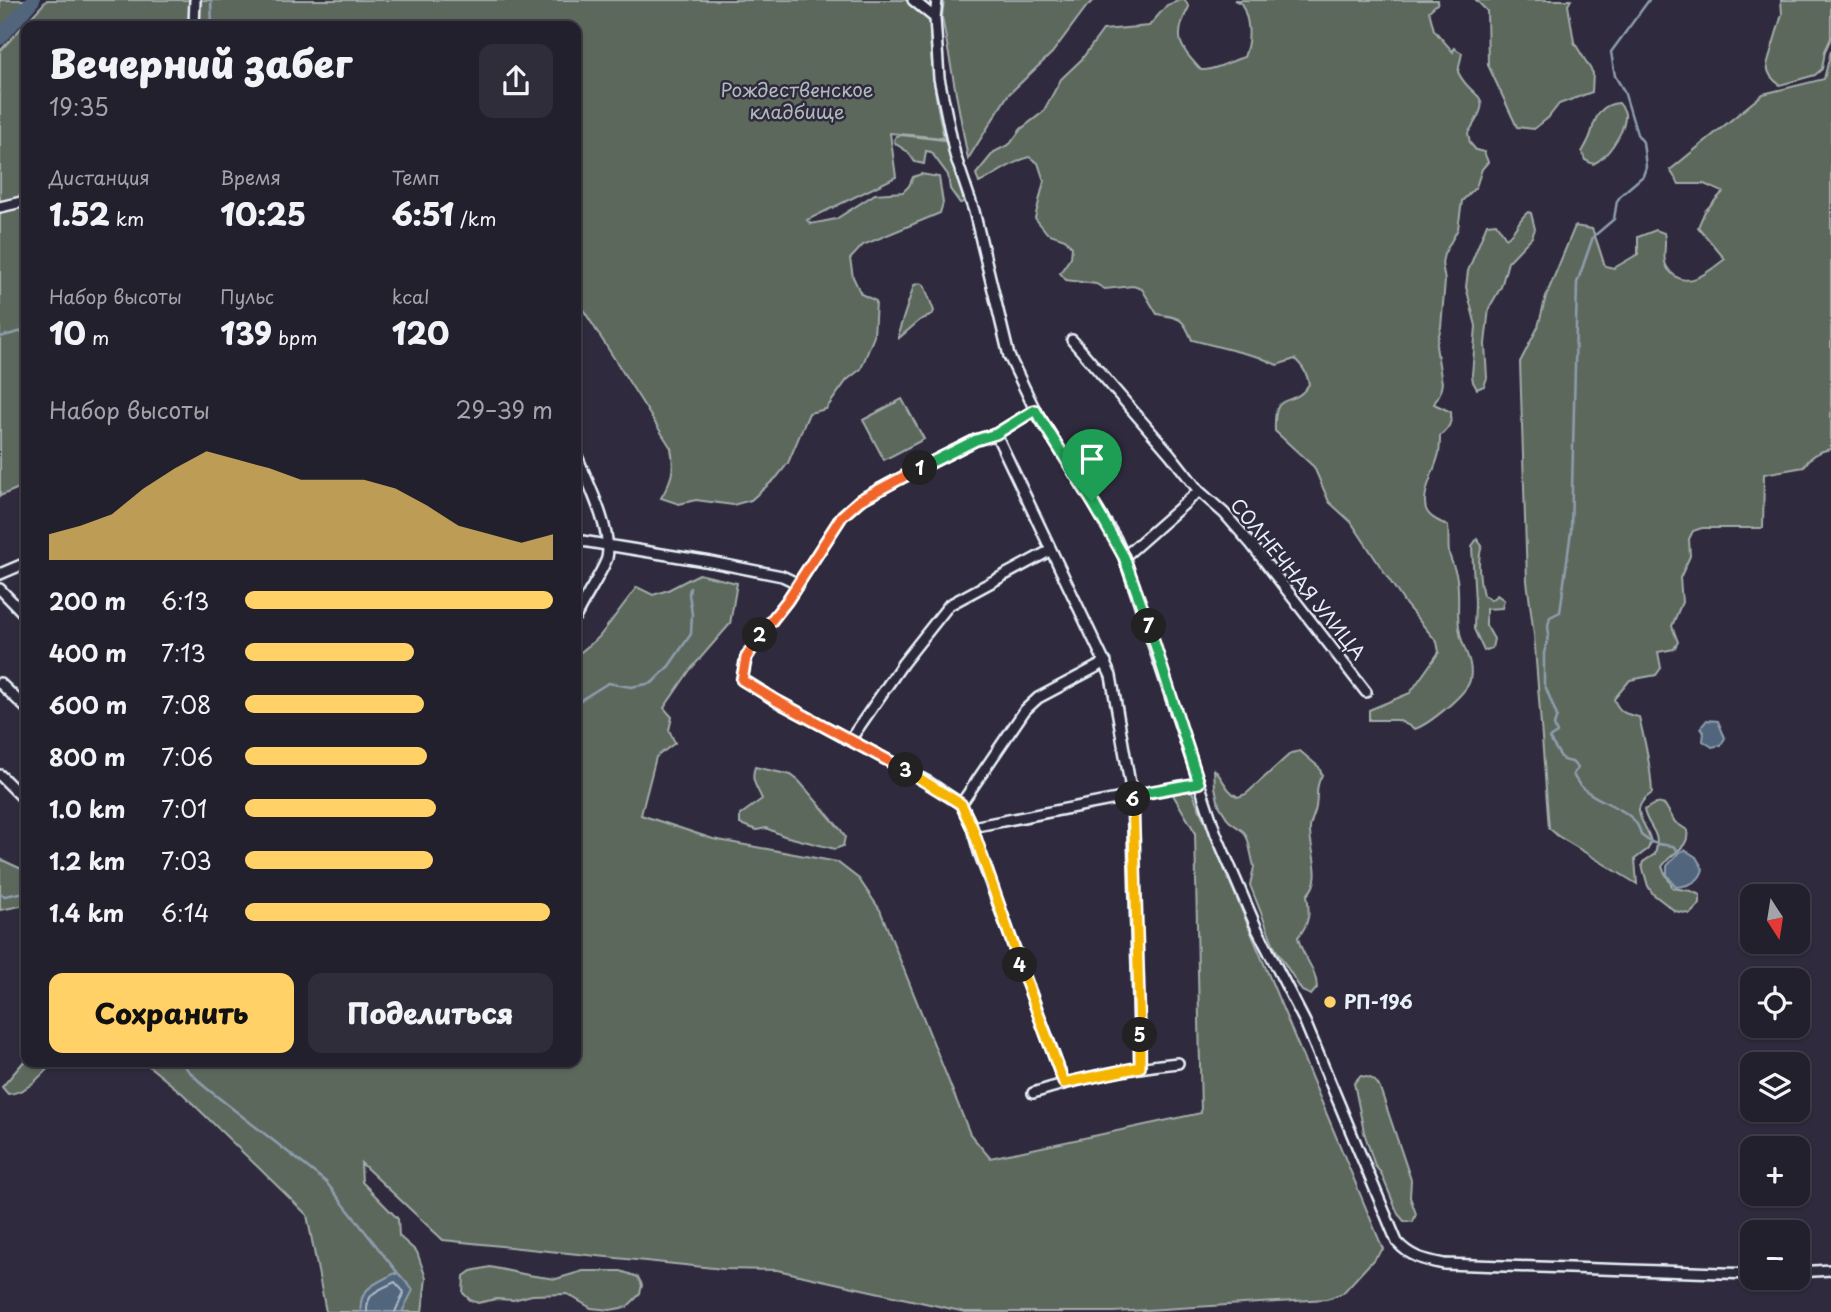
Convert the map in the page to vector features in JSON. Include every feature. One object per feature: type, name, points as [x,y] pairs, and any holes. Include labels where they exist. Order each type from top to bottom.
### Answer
[{"type":"street","points":[[194,21],[195,0]]},
{"type":"street","points":[[913,0],[935,18]]},
{"type":"street","points":[[937,0],[935,18],[939,78],[955,155],[974,211],[1009,356],[1035,410],[1116,539],[1124,557],[1199,783],[1234,876],[1300,1009],[1397,1242],[1406,1252],[1419,1259],[1444,1264],[1740,1273]]},
{"type":"street","points":[[0,207],[21,202]]},
{"type":"street","name":"СОЛНЕЧНАЯ УЛИЦА","points":[[1072,340],[1199,491],[1224,513],[1259,554],[1366,692]]},
{"type":"street","points":[[1035,410],[996,434],[976,440],[860,500],[842,516],[799,584],[746,658],[742,680],[930,783],[961,804],[972,827],[1064,1083]]},
{"type":"street","points":[[996,434],[1111,676],[1132,795],[1140,1067]]},
{"type":"street","points":[[581,467],[603,526],[607,545],[607,559],[581,607]]},
{"type":"street","points":[[1124,557],[1199,491]]},
{"type":"street","points":[[581,541],[782,576],[799,584]]},
{"type":"street","points":[[850,740],[902,663],[949,604],[1051,550]]},
{"type":"street","points":[[0,574],[21,565]]},
{"type":"street","points":[[0,589],[21,611]]},
{"type":"street","points":[[961,804],[1025,710],[1038,698],[1106,662]]},
{"type":"street","points":[[0,683],[21,703]]},
{"type":"street","points":[[0,775],[21,796]]},
{"type":"street","points":[[972,827],[1199,783]]},
{"type":"street","points":[[1032,1093],[1064,1083],[1140,1067],[1178,1063]]},
{"type":"street","points":[[1810,1271],[1831,1270]]},
{"type":"green space","points":[[0,0],[27,0],[0,32]]},
{"type":"green space","name":"Рождественское кладбище","points":[[47,0],[931,0],[933,69],[944,138],[890,133],[896,177],[807,220],[811,224],[836,219],[875,194],[903,192],[913,177],[921,174],[939,177],[943,203],[940,213],[863,245],[850,259],[853,277],[861,294],[876,301],[874,336],[861,369],[847,380],[826,409],[809,413],[788,463],[777,477],[751,500],[733,505],[696,500],[679,504],[661,498],[672,474],[671,448],[581,306],[581,21],[28,21]]},
{"type":"green space","points":[[944,0],[1095,0],[1087,6],[1052,53],[1008,95],[968,159],[942,17]]},
{"type":"green space","points":[[1185,0],[1189,7],[1181,27],[1183,48],[1201,70],[1206,70],[1244,57],[1248,44],[1248,23],[1241,3],[1234,0],[1438,0],[1429,11],[1434,30],[1453,52],[1454,48],[1462,53],[1458,72],[1482,103],[1477,119],[1468,133],[1470,143],[1476,150],[1484,152],[1488,162],[1482,169],[1476,187],[1462,201],[1458,229],[1442,263],[1445,281],[1441,327],[1436,346],[1442,383],[1434,404],[1451,412],[1451,419],[1448,428],[1440,436],[1439,453],[1427,488],[1425,503],[1430,515],[1448,526],[1449,553],[1458,586],[1461,639],[1471,673],[1467,686],[1455,700],[1438,715],[1415,729],[1398,720],[1369,720],[1369,710],[1410,693],[1439,652],[1437,642],[1406,605],[1351,522],[1329,502],[1314,467],[1275,431],[1277,408],[1281,403],[1303,392],[1309,384],[1300,365],[1295,359],[1277,365],[1259,357],[1192,340],[1180,320],[1157,314],[1142,289],[1133,286],[1105,289],[1096,284],[1066,280],[1060,273],[1071,257],[1072,247],[1065,239],[1047,233],[1035,218],[1044,181],[1038,163],[1029,157],[1022,159],[979,183],[976,174],[994,152],[1010,144],[1021,129],[1043,112],[1061,79],[1081,60],[1103,30],[1149,26],[1167,5]]},
{"type":"green space","points":[[1476,0],[1571,0],[1568,5],[1574,42],[1593,73],[1592,92],[1559,104],[1548,118],[1534,129],[1517,127],[1488,65],[1487,11]]},
{"type":"green space","points":[[1781,0],[1831,0],[1831,38],[1825,51],[1822,69],[1815,75],[1780,85],[1771,77],[1767,65],[1782,14]]},
{"type":"green space","points":[[21,28],[21,487],[0,496],[0,51]]},
{"type":"green space","points":[[1831,51],[1831,449],[1815,455],[1804,467],[1764,474],[1763,528],[1702,528],[1693,531],[1689,539],[1690,556],[1680,578],[1682,602],[1672,626],[1678,642],[1674,649],[1658,652],[1661,668],[1656,675],[1630,680],[1614,699],[1624,712],[1639,717],[1650,774],[1652,793],[1644,799],[1639,811],[1651,842],[1648,849],[1635,859],[1637,884],[1549,828],[1534,635],[1527,581],[1520,362],[1538,327],[1546,296],[1575,226],[1592,229],[1605,266],[1614,268],[1638,254],[1638,237],[1656,230],[1664,233],[1668,270],[1681,279],[1695,279],[1725,259],[1698,227],[1705,211],[1723,192],[1704,184],[1679,184],[1670,170],[1763,94],[1824,79]]},
{"type":"green space","points":[[1619,103],[1625,116],[1618,138],[1598,161],[1593,164],[1585,160],[1582,152],[1598,115],[1604,108]]},
{"type":"green space","points":[[896,136],[944,140],[949,147],[964,202],[960,203],[950,189],[948,175],[931,152],[926,151],[924,164],[915,162],[908,152],[896,144]]},
{"type":"green space","points":[[1528,212],[1531,213],[1535,229],[1532,237],[1508,262],[1501,287],[1489,308],[1485,344],[1487,378],[1484,386],[1477,389],[1472,375],[1476,326],[1466,287],[1468,271],[1487,224],[1496,223],[1506,238]]},
{"type":"green space","points":[[921,283],[934,311],[899,338],[914,285]]},
{"type":"green space","points":[[902,399],[924,439],[884,460],[863,420]]},
{"type":"green space","points":[[1477,539],[1482,546],[1479,570],[1483,595],[1491,600],[1497,595],[1504,600],[1502,608],[1486,609],[1486,625],[1494,639],[1492,648],[1484,651],[1474,629],[1472,546]]},
{"type":"green space","points":[[699,574],[737,583],[730,624],[690,670],[664,708],[672,717],[669,730],[675,743],[656,757],[641,815],[713,839],[837,862],[859,879],[880,910],[970,1134],[990,1158],[1201,1113],[1195,832],[1172,793],[1192,791],[1383,1249],[1343,1293],[1327,1299],[1114,1312],[965,1312],[777,1270],[723,1269],[443,1240],[361,1163],[362,1182],[398,1219],[399,1236],[417,1252],[426,1278],[422,1312],[402,1312],[397,1272],[366,1291],[361,1312],[326,1312],[307,1215],[183,1094],[150,1067],[581,1067],[581,652],[599,637],[637,587],[653,595]]},
{"type":"green space","points":[[1300,751],[1319,767],[1322,775],[1318,783],[1316,807],[1310,828],[1315,880],[1307,895],[1307,922],[1298,937],[1316,981],[1317,988],[1311,995],[1302,991],[1275,948],[1250,885],[1254,867],[1248,840],[1244,832],[1229,821],[1219,805],[1214,769],[1230,791],[1238,797],[1246,794],[1291,753]]},
{"type":"green space","points":[[755,767],[791,775],[799,781],[841,830],[845,837],[843,846],[835,849],[784,836],[766,828],[757,830],[740,824],[740,815],[762,799],[754,780]]},
{"type":"green space","points":[[1656,803],[1665,805],[1675,822],[1687,830],[1686,842],[1662,867],[1673,888],[1700,895],[1700,904],[1690,914],[1675,911],[1653,894],[1648,886],[1642,865],[1655,854],[1657,840],[1644,810]]},
{"type":"green space","points":[[0,859],[21,869],[21,906],[0,910]]},
{"type":"green space","points":[[21,1065],[21,1067],[49,1067],[28,1087],[15,1093],[8,1094],[2,1087]]},
{"type":"green space","points":[[1360,1076],[1373,1080],[1381,1091],[1411,1180],[1410,1197],[1416,1214],[1413,1222],[1404,1221],[1398,1214],[1381,1173],[1375,1166],[1364,1132],[1354,1083]]},
{"type":"green space","points":[[490,1267],[556,1279],[583,1271],[621,1271],[638,1277],[642,1285],[640,1294],[627,1307],[610,1310],[591,1308],[567,1294],[532,1295],[513,1300],[496,1299],[478,1303],[470,1300],[463,1293],[464,1276],[471,1271]]},
{"type":"water","points":[[1707,720],[1718,721],[1725,738],[1721,745],[1712,747],[1703,741],[1704,732],[1701,727]]},
{"type":"water","points":[[1685,850],[1696,857],[1703,869],[1693,882],[1676,887],[1667,875],[1667,866],[1679,852]]},
{"type":"water","points":[[397,1272],[413,1290],[402,1312],[361,1312],[366,1291]]},
{"type":"waterway","points":[[0,38],[33,0]]},
{"type":"waterway","points":[[211,0],[212,21]]},
{"type":"waterway","points":[[1649,0],[1611,52],[1615,76],[1624,91],[1637,134],[1643,142],[1646,167],[1643,176],[1617,201],[1614,219],[1593,237],[1577,283],[1571,531],[1560,612],[1550,617],[1548,626],[1549,635],[1544,653],[1544,683],[1557,716],[1554,725],[1557,733],[1549,738],[1563,760],[1572,762],[1578,768],[1573,774],[1579,784],[1630,816],[1641,835],[1649,841],[1673,846],[1679,852]]},
{"type":"waterway","points":[[0,337],[21,331]]},
{"type":"waterway","points":[[581,700],[608,683],[631,687],[652,683],[669,666],[691,634],[690,588]]},
{"type":"waterway","points":[[0,894],[5,896],[21,893]]},
{"type":"waterway","points":[[185,1067],[205,1087],[326,1182],[396,1274]]},
{"type":"place","name":"РП-196","points":[[1330,1002]]},
{"type":"route","points":[[1035,410],[1092,501],[1124,557],[1153,637],[1199,783],[1132,795],[1140,1067],[1064,1083],[972,827],[961,804],[930,783],[742,680],[746,658],[815,560],[842,516],[860,500],[929,463],[976,440],[996,434],[1035,410]]}]
